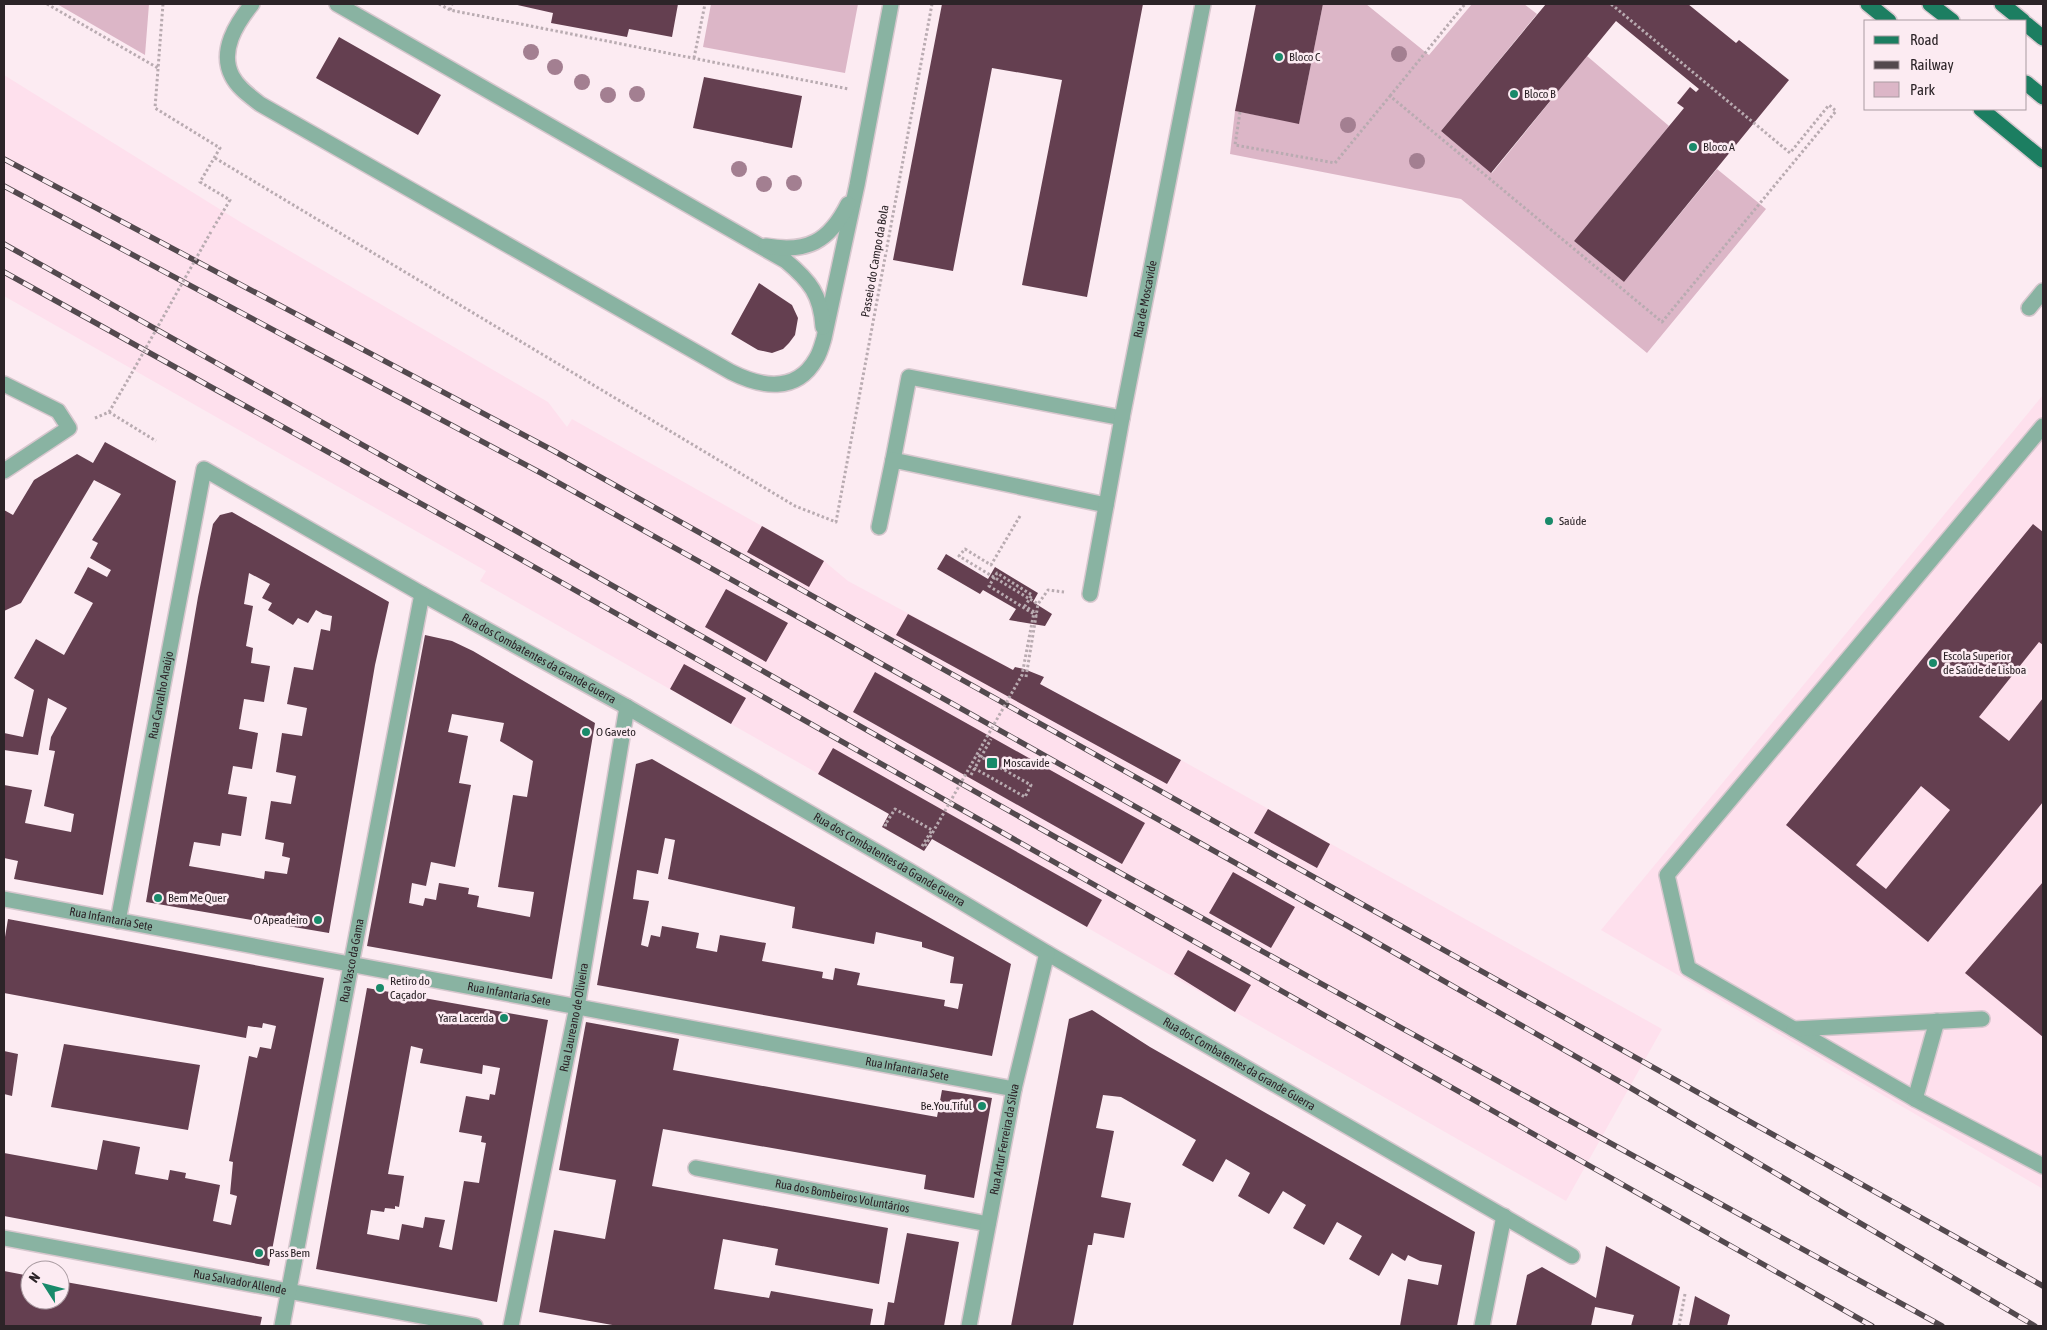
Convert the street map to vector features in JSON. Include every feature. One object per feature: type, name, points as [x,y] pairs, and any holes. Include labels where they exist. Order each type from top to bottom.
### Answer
[{"type":"main road","points":[[1868,4],[1888,20]]},
{"type":"main road","points":[[1930,4],[1951,20]]},
{"type":"main road","points":[[2002,4],[2022,20]]},
{"type":"main road","points":[[2027,25],[2043,38]]},
{"type":"main road","points":[[2027,84],[2043,97]]},
{"type":"main road","points":[[1982,110],[2043,160]]},
{"type":"street","points":[[252,4],[233,31],[227,53],[231,76],[242,90],[283,119],[750,382],[768,385],[787,384],[802,376],[816,360],[824,338],[857,185],[891,4]]},
{"type":"street","points":[[337,4],[786,261],[810,282],[817,296],[822,314],[824,338]]},
{"type":"street","name":"Rua de Moscavide","points":[[1090,594],[1122,418],[1203,4]]},
{"type":"street","points":[[760,245],[782,249],[799,248],[827,234],[840,219],[857,185]]},
{"type":"street","points":[[2029,308],[2043,291]]},
{"type":"street","points":[[879,527],[909,377],[1122,418]]},
{"type":"street","points":[[4,384],[58,411],[69,428],[4,471]]},
{"type":"street","points":[[2043,426],[1667,875],[1688,968],[1915,1099],[2043,1166]]},
{"type":"street","points":[[892,460],[1106,504]]},
{"type":"street","name":"Rua dos Combatentes da Grande Guerra","points":[[204,469],[422,594],[627,706],[1046,953],[1572,1256]]},
{"type":"street","name":"Rua Carvalho Araújo","points":[[118,921],[204,469]]},
{"type":"street","name":"Rua Vasco da Gama","points":[[282,1326],[422,594]]},
{"type":"street","name":"Rua Laureano de Oliveira","points":[[511,1326],[577,1007],[627,706]]},
{"type":"street","name":"Rua Infantaria Sete","points":[[4,899],[1014,1089]]},
{"type":"street","name":"Rua Artur Ferreira da Silva","points":[[969,1326],[1014,1089],[1046,953]]},
{"type":"street","points":[[1794,1029],[1982,1019]]},
{"type":"street","points":[[1915,1099],[1937,1021]]},
{"type":"street","name":"Rua dos Bombeiros Voluntários","points":[[696,1168],[988,1224]]},
{"type":"street","points":[[1482,1326],[1504,1216]]},
{"type":"street","name":"Rua Salvador Allende","points":[[4,1238],[475,1326]]},
{"type":"path","points":[[47,4],[158,68]]},
{"type":"path","points":[[69,428],[109,412],[230,200],[200,182],[220,148],[155,108],[163,4]]},
{"type":"path","points":[[439,4],[450,10],[874,94]]},
{"type":"path","points":[[450,10],[452,4]]},
{"type":"path","points":[[694,58],[705,4]]},
{"type":"path","name":"Passeio do Campo da Bola","points":[[215,158],[795,506],[836,522],[932,4]]},
{"type":"path","points":[[1240,112],[1235,145],[1335,163],[1465,4]]},
{"type":"path","points":[[1390,96],[1662,322],[1836,111],[1829,105],[1790,153],[1611,4]]},
{"type":"path","points":[[109,412],[156,441]]},
{"type":"path","points":[[1035,490],[992,565],[965,549],[959,556],[1038,604]]},
{"type":"path","points":[[917,842],[925,846],[1022,675],[1034,612],[1025,606],[1032,595],[997,573],[989,586],[1037,616]]},
{"type":"path","points":[[1026,677],[1038,604],[1048,590]]},
{"type":"path","points":[[971,775],[991,739]]},
{"type":"path","points":[[974,768],[1025,797],[1031,786],[976,754]]},
{"type":"path","points":[[893,829],[885,824],[894,809],[932,830]]},
{"type":"path","points":[[1679,1326],[1685,1294]]},
{"type":"shaded area","points":[[4,75],[242,223],[548,402],[567,427],[572,419],[824,561],[848,581],[1181,760],[1662,1029],[1566,1201],[932,839],[924,851],[882,827],[889,814],[480,581],[486,571],[4,296]]},
{"type":"shaded area","name":"Escola Superior de Saúde de Lisboa","points":[[2043,395],[2043,1189],[1601,930]]},
{"type":"green space","points":[[57,4],[149,4],[145,55]]},
{"type":"green space","points":[[711,4],[858,4],[845,73],[703,47]]},
{"type":"green space","points":[[1323,4],[1366,4],[1429,55],[1472,4],[1524,4],[1537,14],[1441,131],[1492,173],[1587,56],[1669,126],[1574,241],[1624,282],[1717,169],[1766,209],[1647,353],[1461,199],[1230,154],[1235,111],[1299,123]]},
{"type":"building","points":[[513,4],[678,4],[672,37],[629,29],[627,37],[551,23],[553,13]]},
{"type":"building","points":[[942,4],[1143,4],[1087,297],[1022,285],[1062,80],[992,68],[953,271],[893,260]]},
{"type":"building","name":"Bloco C","points":[[1256,4],[1323,4],[1299,124],[1235,111]]},
{"type":"building","points":[[1546,4],[1688,4],[1736,43],[1739,40],[1789,80],[1624,282],[1574,241],[1684,108],[1677,103],[1690,87],[1696,92],[1699,89],[1616,21],[1491,173],[1441,131]]},
{"type":"building","points":[[339,37],[441,95],[418,135],[316,78]]},
{"type":"building","points":[[704,77],[802,96],[792,148],[693,128]]},
{"type":"building","points":[[759,283],[792,305],[798,318],[795,335],[783,349],[772,353],[758,350],[731,334]]},
{"type":"building","points":[[105,442],[176,481],[103,895],[14,879],[18,861],[4,858],[4,785],[32,790],[25,823],[71,832],[74,814],[44,806],[55,751],[49,750],[51,737],[67,708],[48,698],[38,755],[4,750],[4,733],[23,737],[34,690],[14,678],[36,639],[64,655],[93,603],[74,593],[88,567],[107,577],[111,570],[90,558],[98,543],[92,540],[121,494],[94,480],[21,603],[4,611],[4,510],[13,515],[34,480],[77,454],[93,463]]},
{"type":"building","points":[[232,512],[389,602],[375,665],[329,933],[146,902],[198,597],[213,524],[220,515]],"holes":[[[249,573],[270,584],[262,598],[272,603],[268,610],[293,625],[298,618],[308,623],[316,610],[332,616],[330,631],[321,629],[313,670],[294,667],[287,704],[307,708],[302,736],[282,733],[276,772],[296,776],[291,804],[271,801],[265,839],[284,843],[282,856],[290,858],[287,874],[265,871],[264,879],[189,866],[194,842],[220,846],[222,833],[241,836],[247,797],[228,794],[233,766],[252,769],[258,733],[239,729],[244,699],[264,702],[270,666],[251,663],[253,648],[246,646],[253,606],[244,604]]]},
{"type":"building","points":[[2033,524],[2043,532],[2043,645],[2039,642],[1979,717],[2009,741],[2043,698],[2043,802],[1928,942],[1786,825]],"holes":[[[1921,786],[1950,810],[1886,889],[1856,865]]]},
{"type":"building","points":[[762,526],[824,561],[809,587],[747,552]]},
{"type":"building","points":[[946,554],[988,579],[995,567],[1038,593],[1033,602],[1052,614],[1045,626],[1009,620],[1016,609],[983,590],[980,594],[937,569]]},
{"type":"building","points":[[726,589],[788,623],[766,662],[705,627]]},
{"type":"building","points":[[908,614],[1013,670],[1015,667],[1024,669],[1044,677],[1040,684],[1181,760],[1167,784],[896,635]]},
{"type":"building","points":[[425,635],[452,641],[473,651],[595,723],[552,979],[367,946]],"holes":[[[452,714],[504,723],[500,741],[533,761],[527,797],[513,795],[498,887],[534,892],[530,917],[477,907],[479,896],[468,894],[469,888],[439,883],[436,900],[425,898],[423,906],[409,903],[412,883],[426,886],[431,862],[455,867],[471,785],[459,783],[468,736],[448,732]]]},
{"type":"building","points":[[684,664],[746,698],[731,724],[670,689]]},
{"type":"building","points":[[875,672],[1145,823],[1122,864],[853,712]]},
{"type":"building","points":[[833,748],[1102,900],[1087,927],[932,839],[924,851],[882,827],[889,814],[818,774]]},
{"type":"building","points":[[652,759],[1011,964],[992,1056],[597,985],[636,764]],"holes":[[[665,838],[675,840],[668,879],[795,907],[792,928],[874,944],[876,932],[922,942],[922,947],[954,957],[950,983],[963,984],[958,1009],[944,1006],[945,1000],[857,985],[860,973],[835,968],[833,980],[822,978],[823,972],[762,961],[766,943],[720,935],[717,952],[696,948],[699,933],[662,926],[660,937],[651,935],[648,947],[641,945],[649,901],[633,899],[637,870],[658,874]]]},
{"type":"building","points":[[1268,809],[1330,844],[1317,868],[1254,833]]},
{"type":"building","points":[[1233,872],[1295,907],[1271,948],[1209,913]]},
{"type":"building","points":[[2043,882],[2043,1037],[1965,973]]},
{"type":"building","points":[[8,919],[324,978],[269,1266],[4,1216],[4,1153],[97,1170],[103,1140],[140,1147],[135,1174],[168,1180],[170,1170],[186,1173],[185,1178],[220,1185],[213,1221],[231,1225],[237,1196],[230,1194],[233,1162],[229,1161],[249,1056],[257,1058],[260,1047],[271,1049],[276,1026],[263,1023],[262,1028],[248,1026],[246,1038],[4,993],[4,943]]},
{"type":"building","points":[[1188,950],[1251,985],[1235,1012],[1174,974]]},
{"type":"building","points":[[367,988],[548,1020],[497,1302],[316,1269]],"holes":[[[411,1046],[423,1049],[420,1063],[482,1074],[483,1065],[500,1068],[495,1095],[490,1094],[489,1100],[466,1096],[459,1132],[482,1136],[481,1142],[486,1143],[479,1183],[464,1181],[452,1250],[439,1247],[445,1220],[425,1217],[423,1228],[402,1224],[399,1240],[367,1234],[371,1210],[384,1212],[385,1208],[395,1209],[395,1206],[399,1207],[404,1176],[388,1174]]]},
{"type":"building","points":[[1092,1010],[1150,1047],[1475,1232],[1457,1326],[1400,1326],[1408,1279],[1438,1285],[1442,1265],[1420,1261],[1408,1255],[1405,1261],[1392,1253],[1379,1276],[1349,1259],[1362,1236],[1337,1222],[1324,1245],[1293,1228],[1306,1205],[1283,1191],[1269,1214],[1238,1196],[1250,1173],[1226,1159],[1213,1182],[1182,1165],[1196,1140],[1121,1097],[1103,1095],[1096,1128],[1114,1131],[1101,1197],[1131,1203],[1124,1238],[1094,1233],[1092,1245],[1088,1245],[1073,1325],[1011,1326],[1069,1019]]},
{"type":"building","points":[[586,1022],[679,1039],[673,1070],[937,1117],[942,1090],[992,1098],[974,1198],[924,1189],[926,1175],[663,1129],[652,1186],[888,1228],[879,1284],[775,1265],[778,1249],[723,1239],[714,1289],[769,1298],[771,1291],[873,1309],[870,1326],[618,1326],[539,1312],[554,1230],[605,1239],[616,1180],[559,1170]]},
{"type":"building","points":[[64,1044],[200,1065],[188,1130],[51,1107]]},
{"type":"building","points":[[4,1051],[18,1054],[12,1096],[4,1094]]},
{"type":"building","points":[[907,1233],[959,1242],[944,1326],[884,1326],[888,1302],[894,1303]]},
{"type":"building","points":[[1606,1246],[1680,1287],[1672,1326],[1631,1326],[1634,1315],[1595,1307],[1591,1326],[1516,1326],[1527,1275],[1542,1267],[1596,1298]]},
{"type":"building","points":[[4,1271],[20,1274],[20,1310],[70,1310],[70,1283],[262,1317],[260,1326],[4,1326]]},
{"type":"building","points":[[1695,1296],[1730,1315],[1727,1326],[1689,1326]]},
{"type":"railway","points":[[4,159],[554,451],[2043,1286]]},
{"type":"railway","points":[[4,186],[541,473],[816,627],[1360,933],[1629,1087],[2035,1326]]},
{"type":"railway","points":[[4,244],[511,528],[1057,838],[1942,1326]]},
{"type":"railway","points":[[4,272],[499,547],[1872,1326]]},
{"type":"place","name":"Bloco C","points":[[1279,57]]},
{"type":"place","name":"Bloco B","points":[[1514,94]]},
{"type":"place","name":"Bloco A","points":[[1693,147]]},
{"type":"place","name":"Saúde","points":[[1549,521]]},
{"type":"place","name":"Escola Superior de Saúde de Lisboa","points":[[1933,663]]},
{"type":"place","name":"O Gaveto","points":[[586,732]]},
{"type":"place","name":"Moscavide","points":[[992,763]]},
{"type":"place","name":"Bem Me Quer","points":[[158,898]]},
{"type":"place","name":"O Apeadeiro","points":[[318,920]]},
{"type":"place","name":"Retiro do Caçador","points":[[380,988]]},
{"type":"place","name":"Yara Lacerda","points":[[504,1018]]},
{"type":"place","name":"Be.You.Tiful","points":[[982,1106]]},
{"type":"place","name":"Pass Bem","points":[[259,1253]]}]
